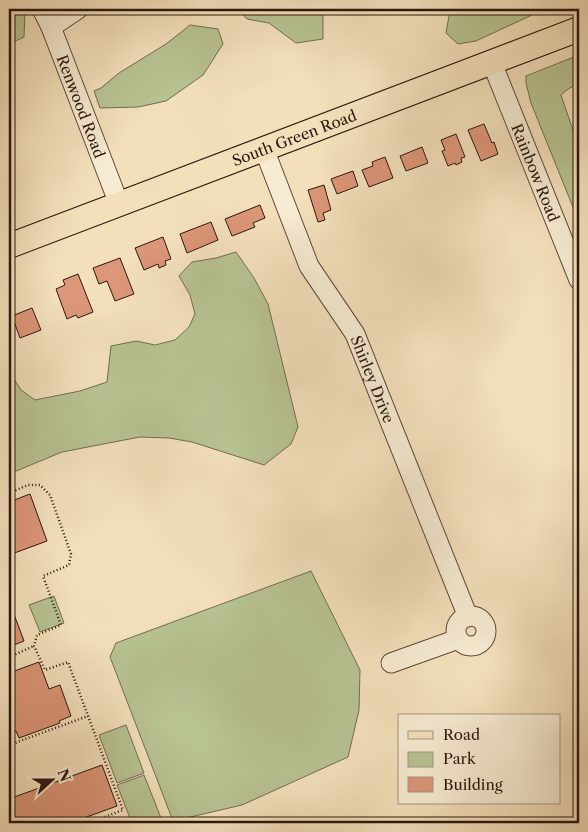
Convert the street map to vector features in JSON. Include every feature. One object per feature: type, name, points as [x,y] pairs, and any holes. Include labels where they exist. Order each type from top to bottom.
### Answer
[{"type":"main road","name":"South Green Road","points":[[9,246],[579,30]]},
{"type":"street","name":"Renwood Road","points":[[42,9],[51,27],[119,204]]},
{"type":"street","points":[[51,27],[78,9]]},
{"type":"street","name":"Rainbow Road","points":[[492,63],[579,280]]},
{"type":"street","name":"Shirley Drive","points":[[264,148],[309,266],[355,334],[468,617]]},
{"type":"street","points":[[468,617],[480,619],[484,624],[485,636],[476,645],[470,646],[458,639],[456,631],[460,622],[468,617]]},
{"type":"street","points":[[391,663],[458,639]]},
{"type":"path","points":[[9,493],[28,485],[40,485],[50,495],[71,554],[69,565],[43,576],[61,625],[37,635],[34,646],[45,670],[68,662],[123,810],[89,823]]},
{"type":"path","points":[[9,657],[34,646]]},
{"type":"path","points":[[9,745],[88,716]]},
{"type":"green space","points":[[9,9],[23,9],[25,11],[24,37],[9,44]]},
{"type":"green space","points":[[238,9],[327,9],[323,13],[323,39],[296,43],[269,23],[247,19]]},
{"type":"green space","points":[[456,9],[532,9],[532,15],[476,41],[458,44],[446,33],[449,16]]},
{"type":"green space","points":[[190,25],[218,29],[223,44],[203,75],[166,101],[138,107],[100,108],[94,91],[166,44]]},
{"type":"green space","points":[[579,55],[579,83],[561,95],[579,148],[579,222],[531,103],[526,76]]},
{"type":"green space","points":[[236,252],[254,278],[268,304],[298,427],[291,444],[264,465],[192,442],[169,438],[140,437],[62,452],[9,474],[9,371],[21,390],[35,400],[80,391],[107,382],[111,346],[136,341],[155,345],[175,340],[189,327],[195,314],[190,295],[179,276],[192,262]]},
{"type":"green space","points":[[311,571],[360,670],[359,710],[348,757],[242,805],[173,821],[110,657],[116,643]]},
{"type":"green space","points":[[54,596],[64,623],[40,632],[29,605]]},
{"type":"green space","points":[[126,725],[144,773],[117,783],[99,735]]},
{"type":"green space","points":[[144,775],[163,823],[132,823],[117,785]]},
{"type":"building","points":[[484,124],[498,154],[481,161],[468,130]]},
{"type":"building","points":[[456,134],[465,157],[461,158],[462,162],[448,166],[442,151],[445,150],[441,140]]},
{"type":"building","points":[[422,147],[428,163],[406,171],[400,156]]},
{"type":"building","points":[[385,157],[393,178],[369,187],[362,170],[373,166],[372,162]]},
{"type":"building","points":[[353,171],[358,186],[337,194],[331,179]]},
{"type":"building","points":[[324,185],[331,210],[323,213],[325,220],[318,222],[308,190]]},
{"type":"building","points":[[260,205],[265,218],[253,223],[255,227],[232,236],[225,219]]},
{"type":"building","points":[[211,222],[218,240],[187,253],[180,234]]},
{"type":"building","points":[[163,237],[171,259],[165,261],[166,265],[159,268],[158,264],[144,270],[135,248]]},
{"type":"building","points":[[120,258],[134,294],[115,301],[107,281],[99,284],[93,268]]},
{"type":"building","points":[[78,274],[93,312],[78,318],[76,315],[67,319],[56,289],[65,285],[63,280]]},
{"type":"building","points":[[32,308],[41,330],[20,338],[12,316]]},
{"type":"building","points":[[30,494],[47,541],[9,555],[9,502]]},
{"type":"building","points":[[9,601],[24,641],[9,647]]},
{"type":"building","points":[[39,662],[49,689],[60,685],[71,716],[59,721],[60,723],[19,738],[16,731],[9,733],[9,673]]},
{"type":"building","points":[[102,765],[117,806],[70,823],[9,823],[9,799]]}]
